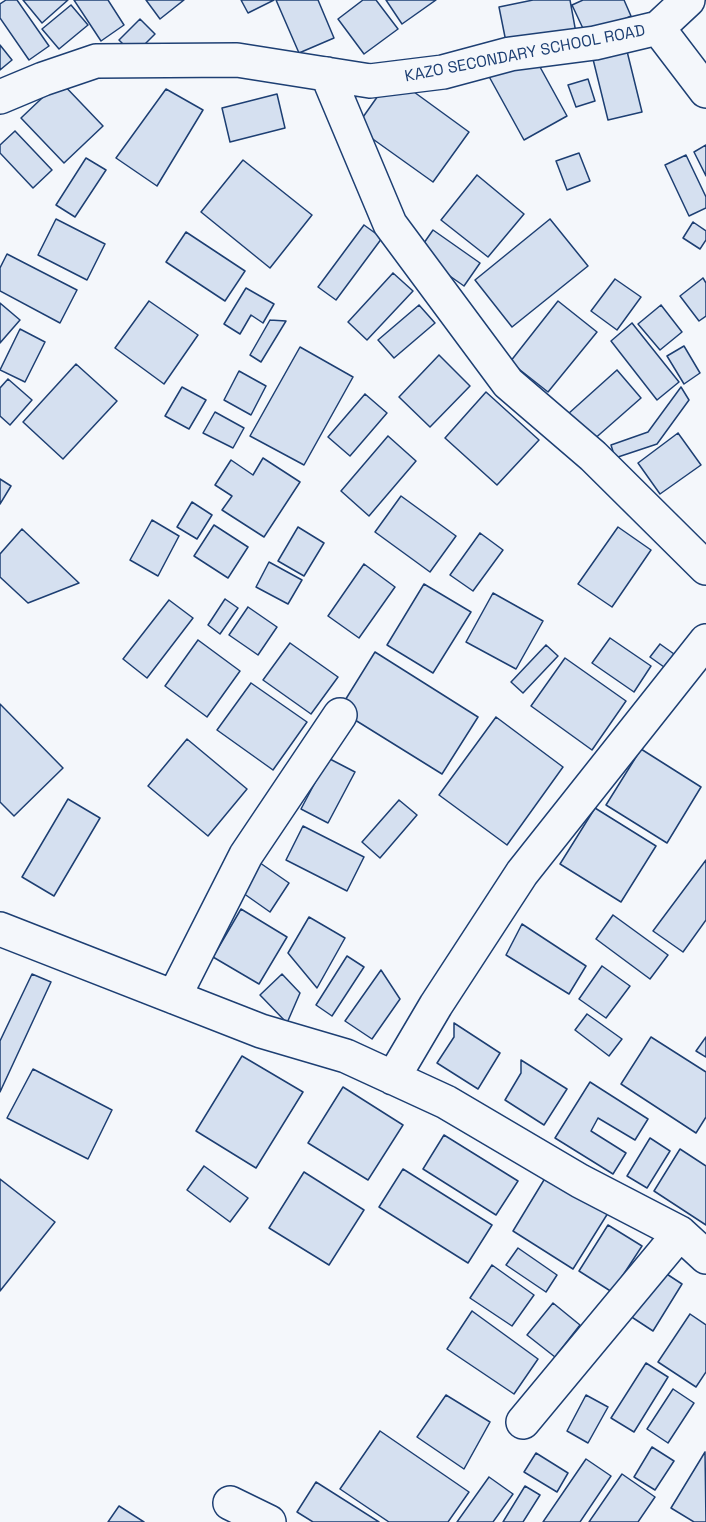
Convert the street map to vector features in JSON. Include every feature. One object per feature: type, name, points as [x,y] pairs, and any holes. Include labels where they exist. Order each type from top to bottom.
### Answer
[{"type":"street","name":"KAZO SECONDARY SCHOOL ROAD","points":[[0,97],[43,79],[96,62],[237,60],[370,81],[443,72],[510,54],[595,43],[658,28],[688,0]]},
{"type":"street","points":[[658,28],[706,91]]},
{"type":"street","points":[[327,74],[390,224],[508,383],[593,456],[706,568]]},
{"type":"street","points":[[393,1078],[436,1005],[522,873],[706,641]]},
{"type":"street","points":[[174,997],[246,855],[340,715]]},
{"type":"street","points":[[0,929],[261,1031],[346,1056],[446,1102],[580,1181],[680,1233],[706,1257]]},
{"type":"street","points":[[523,1422],[680,1233]]},
{"type":"street","points":[[230,1503],[269,1522]]},
{"type":"building","points":[[6,0],[17,0],[49,46],[29,60],[0,18],[0,4]]},
{"type":"building","points":[[23,0],[68,0],[42,23]]},
{"type":"building","points":[[74,0],[108,0],[124,25],[101,41]]},
{"type":"building","points":[[146,0],[184,0],[160,19]]},
{"type":"building","points":[[241,0],[274,0],[248,13]]},
{"type":"building","points":[[276,0],[318,0],[334,38],[299,53]]},
{"type":"building","points":[[363,0],[376,0],[398,29],[364,54],[338,19]]},
{"type":"building","points":[[386,0],[436,0],[402,24]]},
{"type":"building","points":[[533,0],[570,0],[576,33],[507,47],[499,7]]},
{"type":"building","points":[[583,0],[624,0],[631,16],[587,37],[572,5]]},
{"type":"building","points":[[71,5],[88,25],[59,49],[42,29]]},
{"type":"building","points":[[140,19],[155,34],[134,55],[119,40]]},
{"type":"building","points":[[625,43],[642,112],[608,120],[591,51]]},
{"type":"building","points":[[0,45],[12,60],[0,70]]},
{"type":"building","points":[[529,47],[567,116],[524,140],[486,71]]},
{"type":"building","points":[[392,76],[469,132],[433,182],[356,127]]},
{"type":"building","points":[[588,79],[595,101],[576,107],[568,85]]},
{"type":"building","points":[[60,81],[103,126],[64,163],[21,118]]},
{"type":"building","points":[[166,89],[203,110],[157,186],[116,158]]},
{"type":"building","points":[[277,94],[285,128],[230,142],[222,108]]},
{"type":"building","points":[[15,131],[52,170],[33,188],[0,153],[0,145]]},
{"type":"building","points":[[706,145],[706,176],[694,152]]},
{"type":"building","points":[[579,153],[590,181],[567,190],[556,161]]},
{"type":"building","points":[[686,155],[706,197],[706,208],[689,216],[665,165]]},
{"type":"building","points":[[86,158],[106,170],[75,217],[56,205]]},
{"type":"building","points":[[243,160],[312,215],[270,268],[201,212]]},
{"type":"building","points":[[477,175],[524,214],[488,257],[441,220]]},
{"type":"building","points":[[56,219],[105,244],[87,280],[38,255]]},
{"type":"building","points":[[550,219],[588,266],[512,327],[475,280]]},
{"type":"building","points":[[693,222],[706,231],[706,240],[700,249],[683,238]]},
{"type":"building","points":[[364,225],[382,238],[336,300],[318,287]]},
{"type":"building","points":[[433,230],[480,263],[464,286],[417,253]]},
{"type":"building","points":[[186,232],[245,271],[225,301],[166,262]]},
{"type":"building","points":[[7,254],[77,290],[60,323],[0,291],[0,268]]},
{"type":"building","points":[[393,273],[413,291],[367,340],[348,322]]},
{"type":"building","points":[[703,278],[706,283],[706,316],[699,321],[680,296]]},
{"type":"building","points":[[615,279],[641,297],[617,330],[591,311]]},
{"type":"building","points":[[246,288],[274,304],[263,323],[251,315],[240,334],[224,324]]},
{"type":"building","points":[[149,301],[198,335],[164,384],[115,348]]},
{"type":"building","points":[[558,301],[597,332],[548,392],[510,362]]},
{"type":"building","points":[[0,303],[20,320],[0,343]]},
{"type":"building","points":[[419,305],[435,323],[394,358],[378,340]]},
{"type":"building","points":[[661,305],[682,332],[660,350],[638,324]]},
{"type":"building","points":[[270,320],[286,321],[261,362],[250,355]]},
{"type":"building","points":[[632,323],[679,382],[657,400],[611,341]]},
{"type":"building","points":[[20,329],[45,342],[25,382],[0,370]]},
{"type":"building","points":[[684,346],[700,373],[684,384],[667,356]]},
{"type":"building","points":[[300,347],[353,377],[304,465],[250,436]]},
{"type":"building","points":[[439,355],[470,386],[430,427],[399,397]]},
{"type":"building","points":[[76,364],[117,401],[63,459],[23,422]]},
{"type":"building","points":[[617,370],[641,398],[592,441],[568,414]]},
{"type":"building","points":[[239,371],[266,386],[251,415],[224,400]]},
{"type":"building","points":[[8,379],[32,400],[10,425],[0,416],[0,388]]},
{"type":"building","points":[[182,387],[206,400],[189,429],[165,416]]},
{"type":"building","points":[[681,387],[689,400],[657,444],[615,458],[611,445],[648,432]]},
{"type":"building","points":[[486,392],[539,440],[497,485],[445,438]]},
{"type":"building","points":[[365,394],[387,413],[350,456],[328,437]]},
{"type":"building","points":[[215,412],[244,428],[233,448],[203,433]]},
{"type":"building","points":[[678,433],[701,465],[660,494],[638,463]]},
{"type":"building","points":[[388,436],[416,461],[369,516],[341,491]]},
{"type":"building","points":[[263,458],[300,482],[264,537],[222,510],[232,496],[215,485],[231,460],[253,475]]},
{"type":"building","points":[[0,479],[11,486],[0,504]]},
{"type":"building","points":[[401,496],[456,536],[430,572],[375,532]]},
{"type":"building","points":[[192,502],[212,515],[197,539],[177,527]]},
{"type":"building","points":[[152,520],[179,536],[158,576],[130,560]]},
{"type":"building","points":[[214,525],[248,547],[228,578],[194,556]]},
{"type":"building","points":[[298,527],[324,543],[304,576],[278,561]]},
{"type":"building","points":[[618,527],[651,550],[612,607],[578,584]]},
{"type":"building","points":[[22,529],[79,583],[28,603],[0,577],[0,554]]},
{"type":"building","points":[[480,533],[503,550],[473,591],[450,575]]},
{"type":"building","points":[[269,562],[302,580],[288,604],[256,587]]},
{"type":"building","points":[[364,564],[395,587],[359,638],[328,616]]},
{"type":"building","points":[[424,584],[471,612],[433,673],[387,645]]},
{"type":"building","points":[[493,593],[543,621],[516,669],[466,642]]},
{"type":"building","points":[[225,599],[238,608],[220,634],[208,625]]},
{"type":"building","points":[[169,600],[193,618],[147,678],[123,659]]},
{"type":"building","points":[[248,607],[277,627],[258,655],[229,635]]},
{"type":"building","points":[[610,638],[651,666],[634,692],[592,663]]},
{"type":"building","points":[[198,640],[240,671],[207,717],[165,686]]},
{"type":"building","points":[[290,643],[338,677],[311,714],[263,680]]},
{"type":"building","points":[[660,644],[674,654],[664,667],[650,657]]},
{"type":"building","points":[[546,645],[558,656],[523,693],[511,682]]},
{"type":"building","points":[[375,652],[478,717],[442,774],[339,710]]},
{"type":"building","points":[[565,658],[626,701],[592,750],[531,706]]},
{"type":"building","points":[[251,683],[307,722],[273,770],[217,730]]},
{"type":"building","points":[[0,704],[63,768],[14,816],[0,802]]},
{"type":"building","points":[[496,717],[563,767],[507,845],[439,795]]},
{"type":"building","points":[[187,739],[247,789],[208,836],[148,786]]},
{"type":"building","points":[[641,749],[701,787],[667,843],[606,805]]},
{"type":"building","points":[[328,758],[355,772],[328,823],[301,809]]},
{"type":"building","points":[[68,799],[100,818],[54,896],[22,877]]},
{"type":"building","points":[[399,800],[417,815],[380,858],[362,842]]},
{"type":"building","points":[[595,808],[656,846],[621,902],[560,864]]},
{"type":"building","points":[[303,826],[364,857],[347,891],[286,860]]},
{"type":"building","points":[[253,858],[289,883],[270,912],[233,886]]},
{"type":"building","points":[[706,860],[706,920],[683,952],[653,931]]},
{"type":"building","points":[[241,909],[287,937],[259,984],[213,957]]},
{"type":"building","points":[[613,915],[668,955],[650,979],[596,939]]},
{"type":"building","points":[[309,917],[345,938],[317,988],[288,953]]},
{"type":"building","points":[[522,924],[586,966],[569,994],[506,955]]},
{"type":"building","points":[[347,956],[364,967],[332,1016],[316,1005]]},
{"type":"building","points":[[602,966],[630,986],[606,1018],[579,999]]},
{"type":"building","points":[[381,970],[400,999],[372,1039],[345,1021]]},
{"type":"building","points":[[32,974],[51,982],[0,1092],[0,1041]]},
{"type":"building","points":[[282,974],[300,993],[287,1023],[260,995]]},
{"type":"building","points":[[587,1014],[622,1039],[609,1056],[575,1030]]},
{"type":"building","points":[[454,1023],[500,1053],[478,1089],[437,1063],[454,1037]]},
{"type":"building","points":[[651,1037],[706,1072],[706,1117],[696,1133],[621,1084]]},
{"type":"building","points":[[706,1037],[706,1057],[696,1051]]},
{"type":"building","points":[[242,1056],[303,1092],[256,1168],[196,1131]]},
{"type":"building","points":[[521,1060],[567,1089],[544,1125],[505,1100],[521,1073]]},
{"type":"building","points":[[33,1069],[112,1110],[88,1159],[7,1118]]},
{"type":"building","points":[[590,1082],[648,1119],[635,1140],[598,1118],[591,1131],[626,1153],[613,1174],[555,1138]]},
{"type":"building","points":[[343,1087],[403,1125],[368,1180],[308,1143]]},
{"type":"building","points":[[444,1135],[518,1181],[496,1215],[423,1169]]},
{"type":"building","points":[[650,1138],[670,1151],[647,1188],[627,1176]]},
{"type":"building","points":[[680,1149],[706,1166],[706,1225],[654,1191]]},
{"type":"building","points":[[204,1166],[248,1198],[230,1222],[187,1190]]},
{"type":"building","points":[[403,1169],[492,1225],[468,1263],[379,1207]]},
{"type":"building","points":[[304,1172],[364,1210],[329,1265],[269,1228]]},
{"type":"building","points":[[547,1175],[608,1213],[573,1269],[513,1231]]},
{"type":"building","points":[[0,1179],[55,1222],[0,1291]]},
{"type":"building","points":[[608,1225],[642,1246],[612,1292],[579,1271]]},
{"type":"building","points":[[518,1248],[557,1275],[546,1292],[506,1265]]},
{"type":"building","points":[[492,1265],[534,1295],[512,1326],[470,1298]]},
{"type":"building","points":[[653,1265],[682,1284],[653,1331],[624,1312]]},
{"type":"building","points":[[553,1303],[580,1325],[555,1357],[527,1335]]},
{"type":"building","points":[[472,1311],[538,1359],[514,1394],[447,1349]]},
{"type":"building","points":[[690,1314],[706,1325],[706,1372],[696,1387],[658,1362]]},
{"type":"building","points":[[646,1363],[668,1377],[634,1432],[611,1418]]},
{"type":"building","points":[[673,1389],[694,1403],[668,1443],[647,1429]]},
{"type":"building","points":[[446,1395],[490,1422],[464,1469],[417,1437]]},
{"type":"building","points":[[586,1395],[608,1407],[588,1443],[567,1431]]},
{"type":"building","points":[[380,1431],[469,1492],[448,1522],[389,1522],[340,1489]]},
{"type":"building","points":[[652,1447],[674,1461],[655,1490],[634,1477]]},
{"type":"building","points":[[705,1452],[706,1522],[694,1522],[671,1508]]},
{"type":"building","points":[[536,1453],[568,1473],[557,1492],[524,1472]]},
{"type":"building","points":[[586,1459],[611,1476],[580,1522],[543,1522]]},
{"type":"building","points":[[622,1474],[655,1497],[638,1522],[589,1522]]},
{"type":"building","points":[[489,1477],[513,1494],[493,1522],[457,1522]]},
{"type":"building","points":[[316,1482],[379,1522],[313,1522],[297,1512]]},
{"type":"building","points":[[525,1486],[540,1495],[523,1522],[503,1522]]},
{"type":"building","points":[[119,1506],[144,1522],[108,1522]]}]
